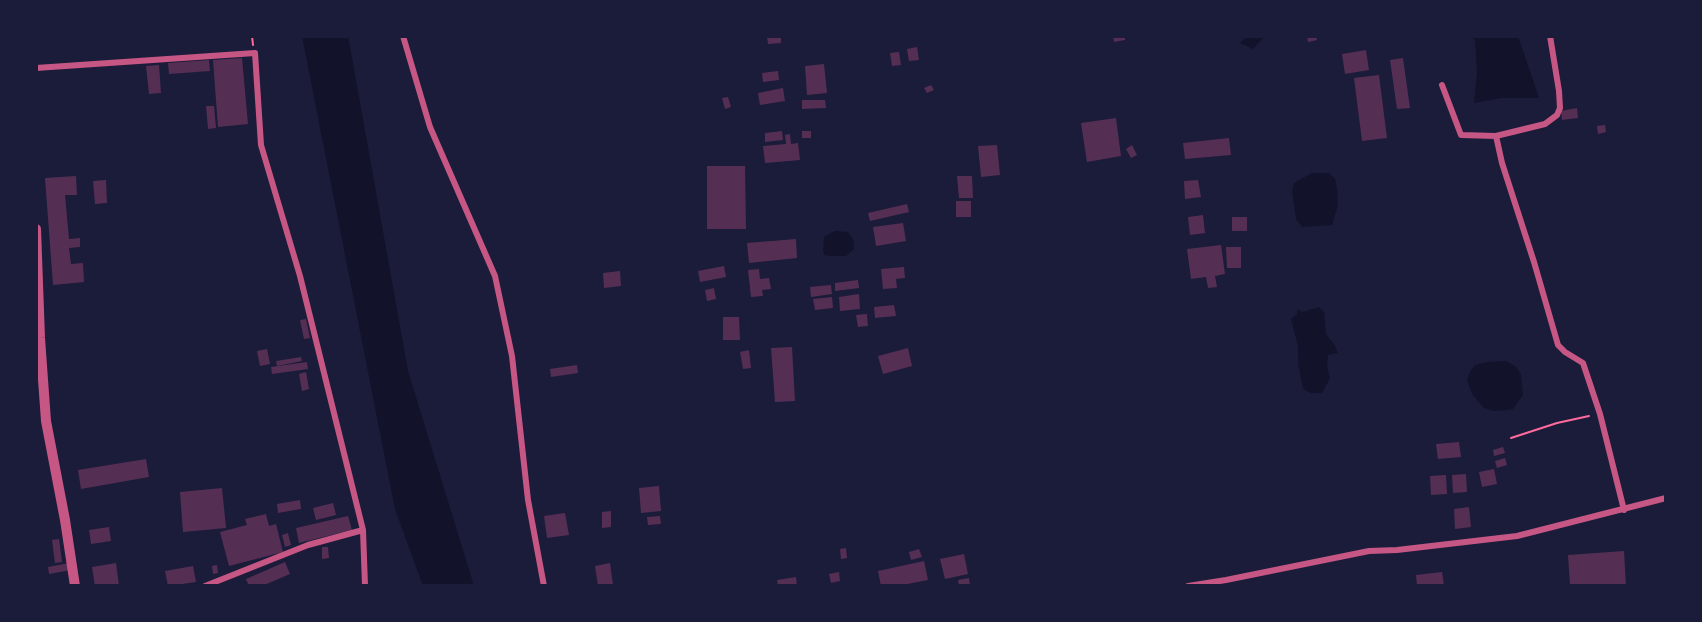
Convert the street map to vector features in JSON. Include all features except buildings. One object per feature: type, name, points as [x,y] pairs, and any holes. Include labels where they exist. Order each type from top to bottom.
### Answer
[{"type":"street","points":[[404,36],[430,127],[495,276],[512,356],[528,500],[544,586]]},
{"type":"street","points":[[1442,85],[1461,135],[1496,136],[1545,124],[1557,116],[1560,108],[1550,36]]},
{"type":"street","points":[[36,68],[255,53],[261,145],[303,287],[363,530],[365,586]]},
{"type":"street","points":[[1496,136],[1502,163],[1558,345],[1583,363],[1600,414],[1624,510]]},
{"type":"street","points":[[36,229],[46,421],[75,586]]},
{"type":"street","points":[[1188,586],[1369,551],[1397,550],[1517,536],[1666,498]]},
{"type":"street","points":[[206,586],[308,545],[363,530]]},
{"type":"path","points":[[1511,438],[1557,423],[1600,414]]},
{"type":"shaded area","points":[[302,36],[348,36],[408,371],[474,586],[423,586],[395,509]]},
{"type":"shaded area","points":[[1247,36],[1265,36],[1253,49],[1240,43]]},
{"type":"shaded area","points":[[1472,36],[1518,36],[1539,98],[1501,98],[1474,103],[1477,72],[1475,41]]},
{"type":"shaded area","points":[[1312,173],[1329,173],[1335,179],[1338,205],[1332,225],[1302,227],[1296,219],[1292,192],[1294,183]]},
{"type":"shaded area","points":[[835,231],[848,232],[853,239],[854,249],[846,256],[825,255],[823,251],[824,237]]},
{"type":"shaded area","points":[[1319,307],[1324,312],[1326,334],[1338,353],[1328,355],[1327,367],[1330,378],[1322,393],[1311,393],[1303,389],[1298,363],[1298,346],[1291,319],[1297,314],[1297,309],[1303,312]]},
{"type":"shaded area","points":[[1507,361],[1516,367],[1521,375],[1523,395],[1513,409],[1494,411],[1484,408],[1472,394],[1467,380],[1470,372],[1475,365]]}]
